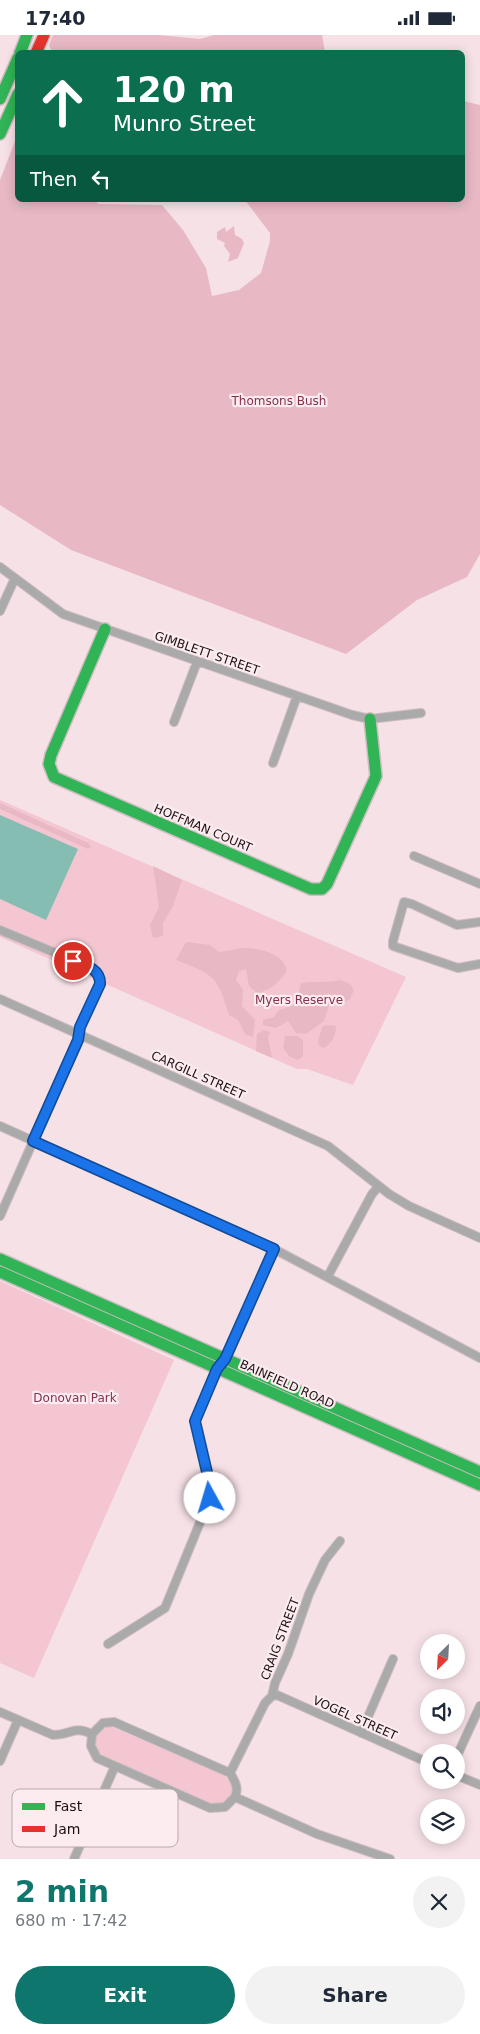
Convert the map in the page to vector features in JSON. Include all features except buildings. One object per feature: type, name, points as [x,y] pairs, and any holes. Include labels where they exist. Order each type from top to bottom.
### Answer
[{"type":"main road","points":[[21,50],[27,35]]},
{"type":"main road","points":[[37,50],[44,35]]},
{"type":"main road","points":[[0,99],[15,65]]},
{"type":"main road","points":[[0,134],[15,101]]},
{"type":"main road","name":"HOFFMAN COURT","points":[[106,629],[51,755],[49,764],[54,777],[311,889],[322,889],[327,884],[376,776],[370,719]]},
{"type":"main road","name":"BAINFIELD ROAD","points":[[0,1259],[104,1311],[221,1364],[337,1415],[480,1473]]},
{"type":"main road","name":"BAINFIELD ROAD","points":[[0,1271],[104,1311]]},
{"type":"main road","name":"BAINFIELD ROAD","points":[[337,1415],[480,1485]]},
{"type":"street","name":"GIMBLETT STREET","points":[[0,567],[63,614],[197,662],[352,715],[370,719],[421,713]]},
{"type":"street","points":[[0,611],[14,578]]},
{"type":"street","points":[[174,722],[197,662]]},
{"type":"street","points":[[273,763],[297,696]]},
{"type":"street","points":[[414,856],[480,884]]},
{"type":"street","points":[[480,922],[457,925],[404,902],[392,941],[393,946],[458,968],[480,964]]},
{"type":"street","points":[[0,930],[97,972],[100,977],[100,984],[78,1033],[78,1040],[0,1216]]},
{"type":"street","name":"CARGILL STREET","points":[[0,999],[328,1146],[389,1194],[409,1206],[480,1238]]},
{"type":"street","points":[[0,1126],[274,1249],[480,1357]]},
{"type":"street","points":[[328,1277],[372,1194],[379,1186]]},
{"type":"street","points":[[108,1644],[165,1608],[212,1493],[195,1421],[274,1249]]},
{"type":"street","name":"CRAIG STREET","points":[[230,1773],[265,1703],[272,1695],[309,1594],[325,1560],[340,1541]]},
{"type":"street","points":[[361,1733],[393,1659]]},
{"type":"street","name":"VOGEL STREET","points":[[272,1695],[277,1695],[420,1759]]},
{"type":"street","points":[[462,1744],[480,1706]]},
{"type":"street","points":[[0,1712],[53,1735],[60,1735],[78,1729],[92,1734]]},
{"type":"street","points":[[0,1761],[18,1720]]},
{"type":"street","points":[[167,1789],[97,1758],[91,1746],[92,1734],[103,1723],[114,1721],[230,1773],[236,1781],[236,1797],[225,1807],[210,1808],[178,1794]]},
{"type":"street","points":[[105,1789],[115,1766]]},
{"type":"street","points":[[465,1779],[480,1785]]},
{"type":"street","points":[[236,1797],[318,1834],[390,1859]]},
{"type":"street","points":[[74,1859],[79,1847]]},
{"type":"green space","points":[[53,35],[159,35],[200,39],[214,35],[322,35],[325,50],[51,50],[49,45]]},
{"type":"green space","name":"Thomsons Bush","points":[[465,101],[480,105],[480,554],[467,577],[417,600],[346,654],[71,550],[0,505],[0,180],[15,141],[15,202],[96,202],[99,204],[162,205],[183,230],[206,268],[212,296],[239,290],[261,273],[270,241],[270,233],[247,202],[465,202]]},
{"type":"green space","points":[[234,226],[235,235],[242,239],[244,243],[238,258],[228,262],[230,254],[224,246],[225,243],[217,239],[217,232],[225,227],[226,232]]},
{"type":"green space","name":"Myers Reserve","points":[[0,800],[406,977],[353,1085],[307,1069],[297,1069],[0,937]]},
{"type":"green space","points":[[0,803],[88,843],[91,847],[88,849],[0,809]]},
{"type":"green space","points":[[153,866],[182,880],[173,906],[163,923],[163,936],[153,938],[150,925],[159,907]]},
{"type":"green space","points":[[186,942],[210,945],[219,952],[243,948],[259,950],[282,960],[287,971],[270,988],[257,993],[249,986],[246,969],[239,971],[236,980],[243,990],[242,1006],[255,1020],[253,1037],[245,1034],[238,1020],[229,1015],[221,992],[213,979],[199,969],[176,960]]},
{"type":"green space","points":[[340,980],[350,984],[354,990],[350,999],[343,1003],[329,1005],[324,1021],[306,1034],[296,1033],[288,1021],[276,1028],[263,1025],[263,1020],[274,1017],[279,1010],[292,1006],[296,1002],[301,983]]},
{"type":"green space","points":[[323,1026],[336,1026],[335,1033],[329,1044],[324,1048],[319,1046],[318,1040]]},
{"type":"green space","points":[[264,1030],[270,1032],[268,1037],[272,1058],[256,1051],[257,1034]]},
{"type":"green space","points":[[285,1036],[297,1036],[303,1040],[303,1056],[298,1060],[290,1057],[283,1048]]},
{"type":"green space","name":"Donovan Park","points":[[0,1281],[174,1360],[34,1678],[0,1663]]},
{"type":"green space","points":[[110,1726],[224,1775],[233,1786],[233,1796],[222,1805],[211,1805],[104,1756],[97,1748],[95,1739],[97,1734]]},
{"type":"shaded area","points":[[0,815],[78,849],[46,920],[0,899]]},
{"type":"traffic: fast","points":[[21,50],[27,35]]},
{"type":"traffic: fast","points":[[0,99],[15,65]]},
{"type":"traffic: fast","points":[[0,134],[15,101]]},
{"type":"traffic: fast","points":[[105,629],[51,755],[49,764],[54,777],[311,889],[322,889],[327,884],[376,776],[370,719]]},
{"type":"traffic: fast","points":[[0,1259],[480,1472]]},
{"type":"traffic: fast","points":[[0,1272],[480,1485]]},
{"type":"traffic: jam","points":[[37,50],[44,35]]},
{"type":"route","points":[[73,961],[92,968],[97,972],[100,977],[100,984],[80,1027],[78,1040],[33,1141],[274,1249],[225,1359],[217,1369],[195,1421],[212,1493],[210,1498]]}]
